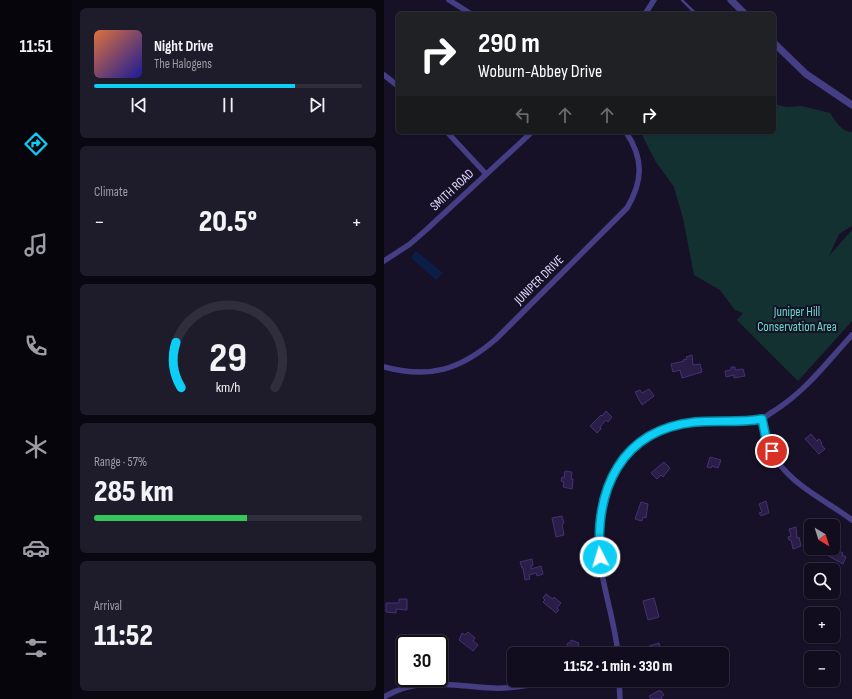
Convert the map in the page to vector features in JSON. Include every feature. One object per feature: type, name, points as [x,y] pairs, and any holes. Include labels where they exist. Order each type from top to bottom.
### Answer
[{"type":"street","points":[[449,0],[468,12]]},
{"type":"street","points":[[646,12],[654,0]]},
{"type":"street","points":[[731,0],[743,12]]},
{"type":"street","points":[[776,45],[806,74],[852,105]]},
{"type":"street","points":[[384,75],[396,84]]},
{"type":"street","points":[[449,134],[486,174]]},
{"type":"street","name":"SMITH ROAD","points":[[384,261],[413,241],[530,134]]},
{"type":"street","name":"JUNIPER DRIVE","points":[[384,367],[402,372],[423,372],[443,369],[463,363],[496,339],[627,208],[634,196],[640,170],[636,149],[627,134]]},
{"type":"street","points":[[617,647],[603,576],[599,536],[600,514],[605,493],[613,474],[624,457],[639,444],[657,432],[670,427],[696,422],[736,422],[762,419],[798,394],[852,335]]},
{"type":"street","points":[[762,419],[766,438],[772,451],[787,473],[796,482],[852,520]]},
{"type":"street","points":[[384,697],[399,689],[419,684],[438,683],[494,688],[515,687]]},
{"type":"street","points":[[619,687],[620,699]]},
{"type":"lane","points":[[682,0],[694,12]]},
{"type":"green space","name":"Juniper Hill Conservation Area","points":[[776,104],[787,107],[801,106],[830,113],[842,128],[848,132],[852,132],[852,226],[839,234],[829,256],[852,230],[852,321],[798,381],[737,320],[743,313],[735,310],[720,290],[694,275],[683,218],[674,187],[656,162],[642,135],[776,134]]},
{"type":"water","points":[[416,251],[443,273],[436,280],[411,258]]},
{"type":"building","points":[[692,355],[693,365],[700,364],[702,372],[682,378],[680,370],[673,372],[671,364],[684,361],[683,360],[687,359],[686,357]]},
{"type":"building","points":[[731,367],[735,367],[735,370],[743,369],[745,376],[734,378],[734,375],[726,377],[725,371],[731,370]]},
{"type":"building","points":[[649,389],[654,396],[642,405],[635,392],[640,390],[642,393]]},
{"type":"building","points":[[606,411],[612,417],[608,422],[606,420],[597,433],[590,426]]},
{"type":"building","points":[[811,434],[817,441],[819,439],[825,449],[819,454],[805,439]]},
{"type":"building","points":[[710,457],[721,460],[718,468],[712,466],[711,468],[707,467]]},
{"type":"building","points":[[664,462],[670,468],[663,477],[661,475],[657,479],[651,473]]},
{"type":"building","points":[[565,471],[572,472],[572,489],[563,487],[564,482],[561,481],[562,477],[564,478]]},
{"type":"building","points":[[766,501],[769,513],[761,516],[759,513],[762,512],[759,504]]},
{"type":"building","points":[[641,502],[648,504],[646,518],[643,517],[642,521],[635,519]]},
{"type":"building","points":[[562,516],[564,523],[562,524],[564,535],[556,537],[552,518]]},
{"type":"building","points":[[796,527],[797,538],[799,537],[801,546],[793,549],[791,540],[789,540],[788,537],[791,536],[789,529]]},
{"type":"building","points":[[840,552],[843,553],[842,555],[846,557],[843,564],[827,555],[840,555]]},
{"type":"building","points":[[532,559],[533,565],[531,566],[531,569],[541,566],[543,574],[537,576],[536,573],[529,575],[530,579],[525,580],[523,568],[520,562]]},
{"type":"building","points":[[546,594],[553,599],[554,597],[561,603],[557,608],[559,610],[556,613],[543,602],[545,600],[543,598]]},
{"type":"building","points":[[654,598],[659,617],[648,620],[643,601]]},
{"type":"building","points":[[399,599],[407,599],[407,610],[396,609],[396,613],[386,612],[386,603],[399,603]]},
{"type":"building","points":[[468,632],[475,638],[473,641],[478,645],[473,651],[459,640],[462,633],[465,635]]},
{"type":"building","points":[[571,640],[579,643],[578,647],[566,647],[568,643],[570,643]]},
{"type":"building","points":[[659,643],[660,647],[649,647]]},
{"type":"building","points":[[661,691],[664,695],[661,697],[662,699],[651,699],[649,696]]},
{"type":"route","points":[[600,557],[600,514],[605,493],[613,474],[624,457],[639,444],[657,432],[670,427],[696,422],[736,422],[762,419],[766,438],[772,451]]}]
